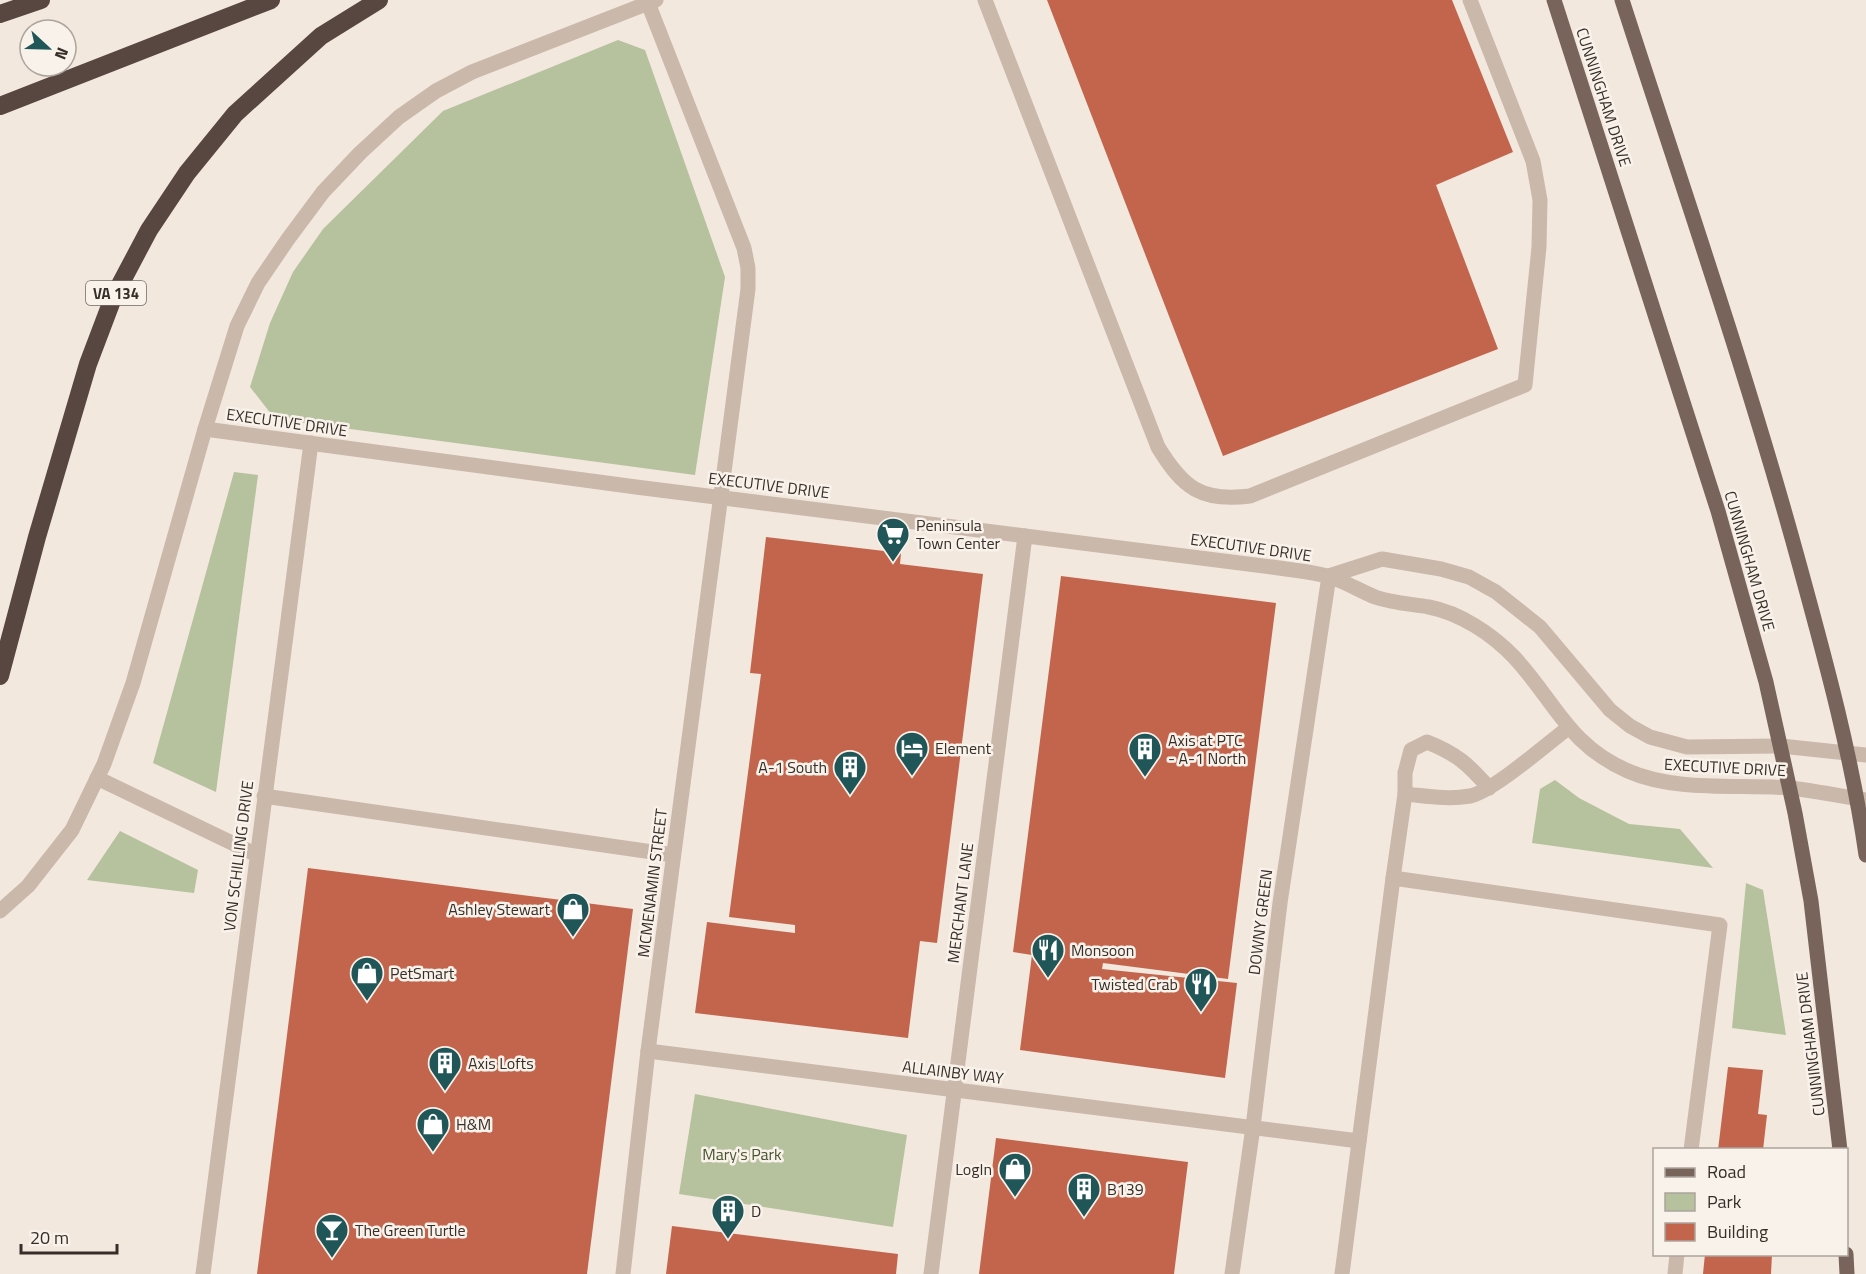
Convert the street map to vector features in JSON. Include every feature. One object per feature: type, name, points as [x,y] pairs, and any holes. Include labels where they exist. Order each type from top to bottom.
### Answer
[{"type":"highway","points":[[0,14],[40,0]]},
{"type":"highway","points":[[0,106],[272,0]]},
{"type":"highway","name":"VA 134","points":[[0,676],[40,527],[88,364],[114,298],[149,230],[187,173],[235,114],[321,36],[379,0]]},
{"type":"main road","name":"CUNNINGHAM DRIVE","points":[[1554,0],[1718,511],[1766,682],[1790,788],[1811,901],[1840,1148]]},
{"type":"main road","points":[[1622,0],[1778,488],[1826,660],[1847,752],[1862,799],[1866,855]]},
{"type":"main road","points":[[1846,1256],[1847,1274]]},
{"type":"street","points":[[985,0],[1158,447],[1179,478],[1192,488],[1209,496],[1229,498],[1250,496],[1525,385],[1539,247],[1540,200],[1533,161],[1470,0]]},
{"type":"street","points":[[0,911],[28,886],[72,830],[97,778],[133,684],[205,429],[237,326],[258,284],[288,239],[323,192],[360,153],[399,117],[436,91],[472,72],[652,1]]},
{"type":"street","name":"MCMENAMIN STREET","points":[[623,1274],[648,1051],[748,289],[748,268],[739,237],[652,1]]},
{"type":"street","name":"EXECUTIVE DRIVE","points":[[205,429],[1329,576],[1377,598],[1432,608],[1455,616],[1495,639],[1514,657],[1568,728],[1592,750],[1610,762],[1647,779],[1669,783],[1790,788],[1862,799]]},
{"type":"street","name":"VON SCHILLING DRIVE","points":[[202,1274],[311,444]]},
{"type":"street","name":"MERCHANT LANE","points":[[931,1274],[1025,536]]},
{"type":"street","name":"EXECUTIVE DRIVE","points":[[1329,576],[1382,559],[1441,568],[1469,578],[1496,592],[1540,627],[1589,687],[1629,726],[1650,737],[1687,747],[1781,746],[1866,755]]},
{"type":"street","name":"DOWNY GREEN","points":[[1232,1274],[1253,1127],[1280,903],[1329,576]]},
{"type":"street","points":[[1405,794],[1454,798],[1473,796],[1489,788],[1568,728]]},
{"type":"street","points":[[1342,1274],[1405,794],[1404,772],[1411,750],[1427,742],[1447,750],[1467,764],[1489,788]]},
{"type":"street","points":[[97,778],[257,855]]},
{"type":"street","points":[[264,796],[673,855]]},
{"type":"street","points":[[1393,878],[1720,925],[1691,1148]]},
{"type":"street","name":"ALLAINBY WAY","points":[[648,1051],[1359,1141]]},
{"type":"street","points":[[1675,1274],[1677,1256]]},
{"type":"green space","points":[[618,40],[645,50],[725,277],[695,475],[275,419],[250,387],[270,323],[293,272],[323,229],[443,111]]},
{"type":"green space","points":[[234,472],[258,475],[216,792],[153,763]]},
{"type":"green space","points":[[1555,780],[1579,798],[1629,824],[1680,829],[1713,868],[1532,843],[1540,789]]},
{"type":"green space","points":[[120,831],[198,870],[194,893],[87,880]]},
{"type":"green space","points":[[1746,883],[1763,890],[1786,1035],[1732,1028]]},
{"type":"green space","name":"Mary's Park","points":[[695,1094],[907,1135],[893,1227],[679,1194]]},
{"type":"building","points":[[1047,0],[1452,0],[1513,152],[1436,185],[1498,349],[1223,456]]},
{"type":"building","name":"A-1 South","points":[[766,537],[901,553],[900,564],[983,574],[937,943],[920,941],[908,1038],[695,1013],[707,922],[795,933],[795,925],[729,917],[761,674],[750,673]]},
{"type":"building","name":"Axis at PTC - A-1 North","points":[[1061,576],[1276,603],[1228,979],[1103,963],[1102,969],[1237,983],[1225,1078],[1020,1050],[1032,955],[1013,952]]},
{"type":"building","name":"Axis Lofts","points":[[308,868],[633,909],[587,1274],[257,1274]]},
{"type":"building","points":[[1728,1067],[1763,1070],[1758,1114],[1767,1115],[1763,1148],[1718,1148]]},
{"type":"building","name":"B139","points":[[996,1138],[1188,1162],[1174,1274],[979,1274]]},
{"type":"building","name":"D","points":[[672,1226],[898,1254],[896,1274],[666,1274]]},
{"type":"building","points":[[1705,1256],[1772,1256],[1771,1274],[1703,1274]]},
{"type":"place","name":"Peninsula Town Center","points":[[893,563]]},
{"type":"place","name":"Element","points":[[912,777]]},
{"type":"place","name":"Axis at PTC - A-1 North","points":[[1145,778]]},
{"type":"place","name":"A-1 South","points":[[850,796]]},
{"type":"place","name":"Ashley Stewart","points":[[573,938]]},
{"type":"place","name":"Monsoon","points":[[1048,979]]},
{"type":"place","name":"PetSmart","points":[[367,1002]]},
{"type":"place","name":"Twisted Crab","points":[[1201,1013]]},
{"type":"place","name":"Axis Lofts","points":[[445,1092]]},
{"type":"place","name":"H&M","points":[[433,1153]]},
{"type":"place","name":"LogIn","points":[[1015,1198]]},
{"type":"place","name":"B139","points":[[1084,1218]]},
{"type":"place","name":"D","points":[[728,1240]]},
{"type":"place","name":"The Green Turtle","points":[[332,1259]]}]
